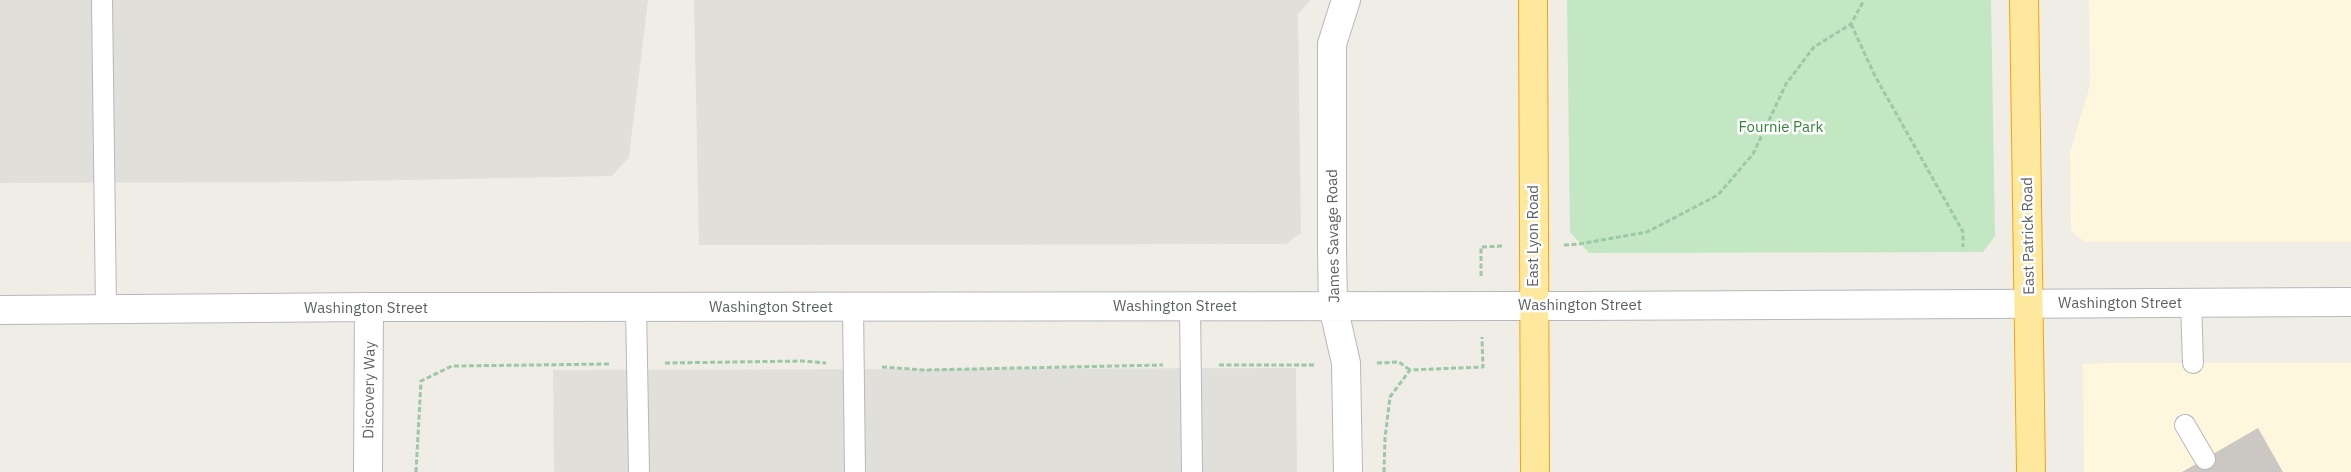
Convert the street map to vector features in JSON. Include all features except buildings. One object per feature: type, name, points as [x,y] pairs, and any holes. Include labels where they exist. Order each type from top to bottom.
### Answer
[{"type":"highway","name":"East Lyon Road","points":[[1532,0],[1534,472]]},
{"type":"highway","name":"East Patrick Road","points":[[2024,0],[2031,472]]},
{"type":"street","name":"James Savage Road","points":[[1346,0],[1332,44],[1334,306],[1346,363],[1348,472]]},
{"type":"street","name":"Washington Street","points":[[0,310],[369,307],[1533,306],[2351,302]]},
{"type":"street","name":"Discovery Way","points":[[368,472],[369,307]]},
{"type":"lane","points":[[102,0],[106,310]]},
{"type":"lane","points":[[2191,303],[2194,363]]},
{"type":"lane","points":[[1190,306],[1192,472]]},
{"type":"lane","points":[[636,307],[639,472]]},
{"type":"lane","points":[[853,307],[855,472]]},
{"type":"lane","points":[[2185,425],[2205,459]]},
{"type":"path","points":[[1384,472],[1385,438],[1390,397],[1410,370],[1483,367],[1481,247],[1579,244],[1647,232],[1718,195],[1753,154],[1786,84],[1814,47],[1852,24],[1864,0]]},
{"type":"path","points":[[1852,24],[1874,76],[1963,232],[1963,247]]},
{"type":"shaded area","points":[[0,0],[648,0],[629,157],[612,176],[301,182],[0,183]]},
{"type":"shaded area","points":[[694,0],[1311,0],[1298,14],[1301,233],[1286,244],[699,245]]},
{"type":"shaded area","points":[[2089,0],[2351,0],[2351,242],[2085,242],[2071,231],[2070,153],[2090,85]]},
{"type":"shaded area","points":[[2351,363],[2351,472],[2084,472],[2083,364]]},
{"type":"shaded area","points":[[1296,368],[1297,472],[554,472],[553,370]]},
{"type":"green space","name":"Fournie Park","points":[[1567,0],[1991,0],[1995,236],[1983,252],[1589,253],[1570,232]]}]
